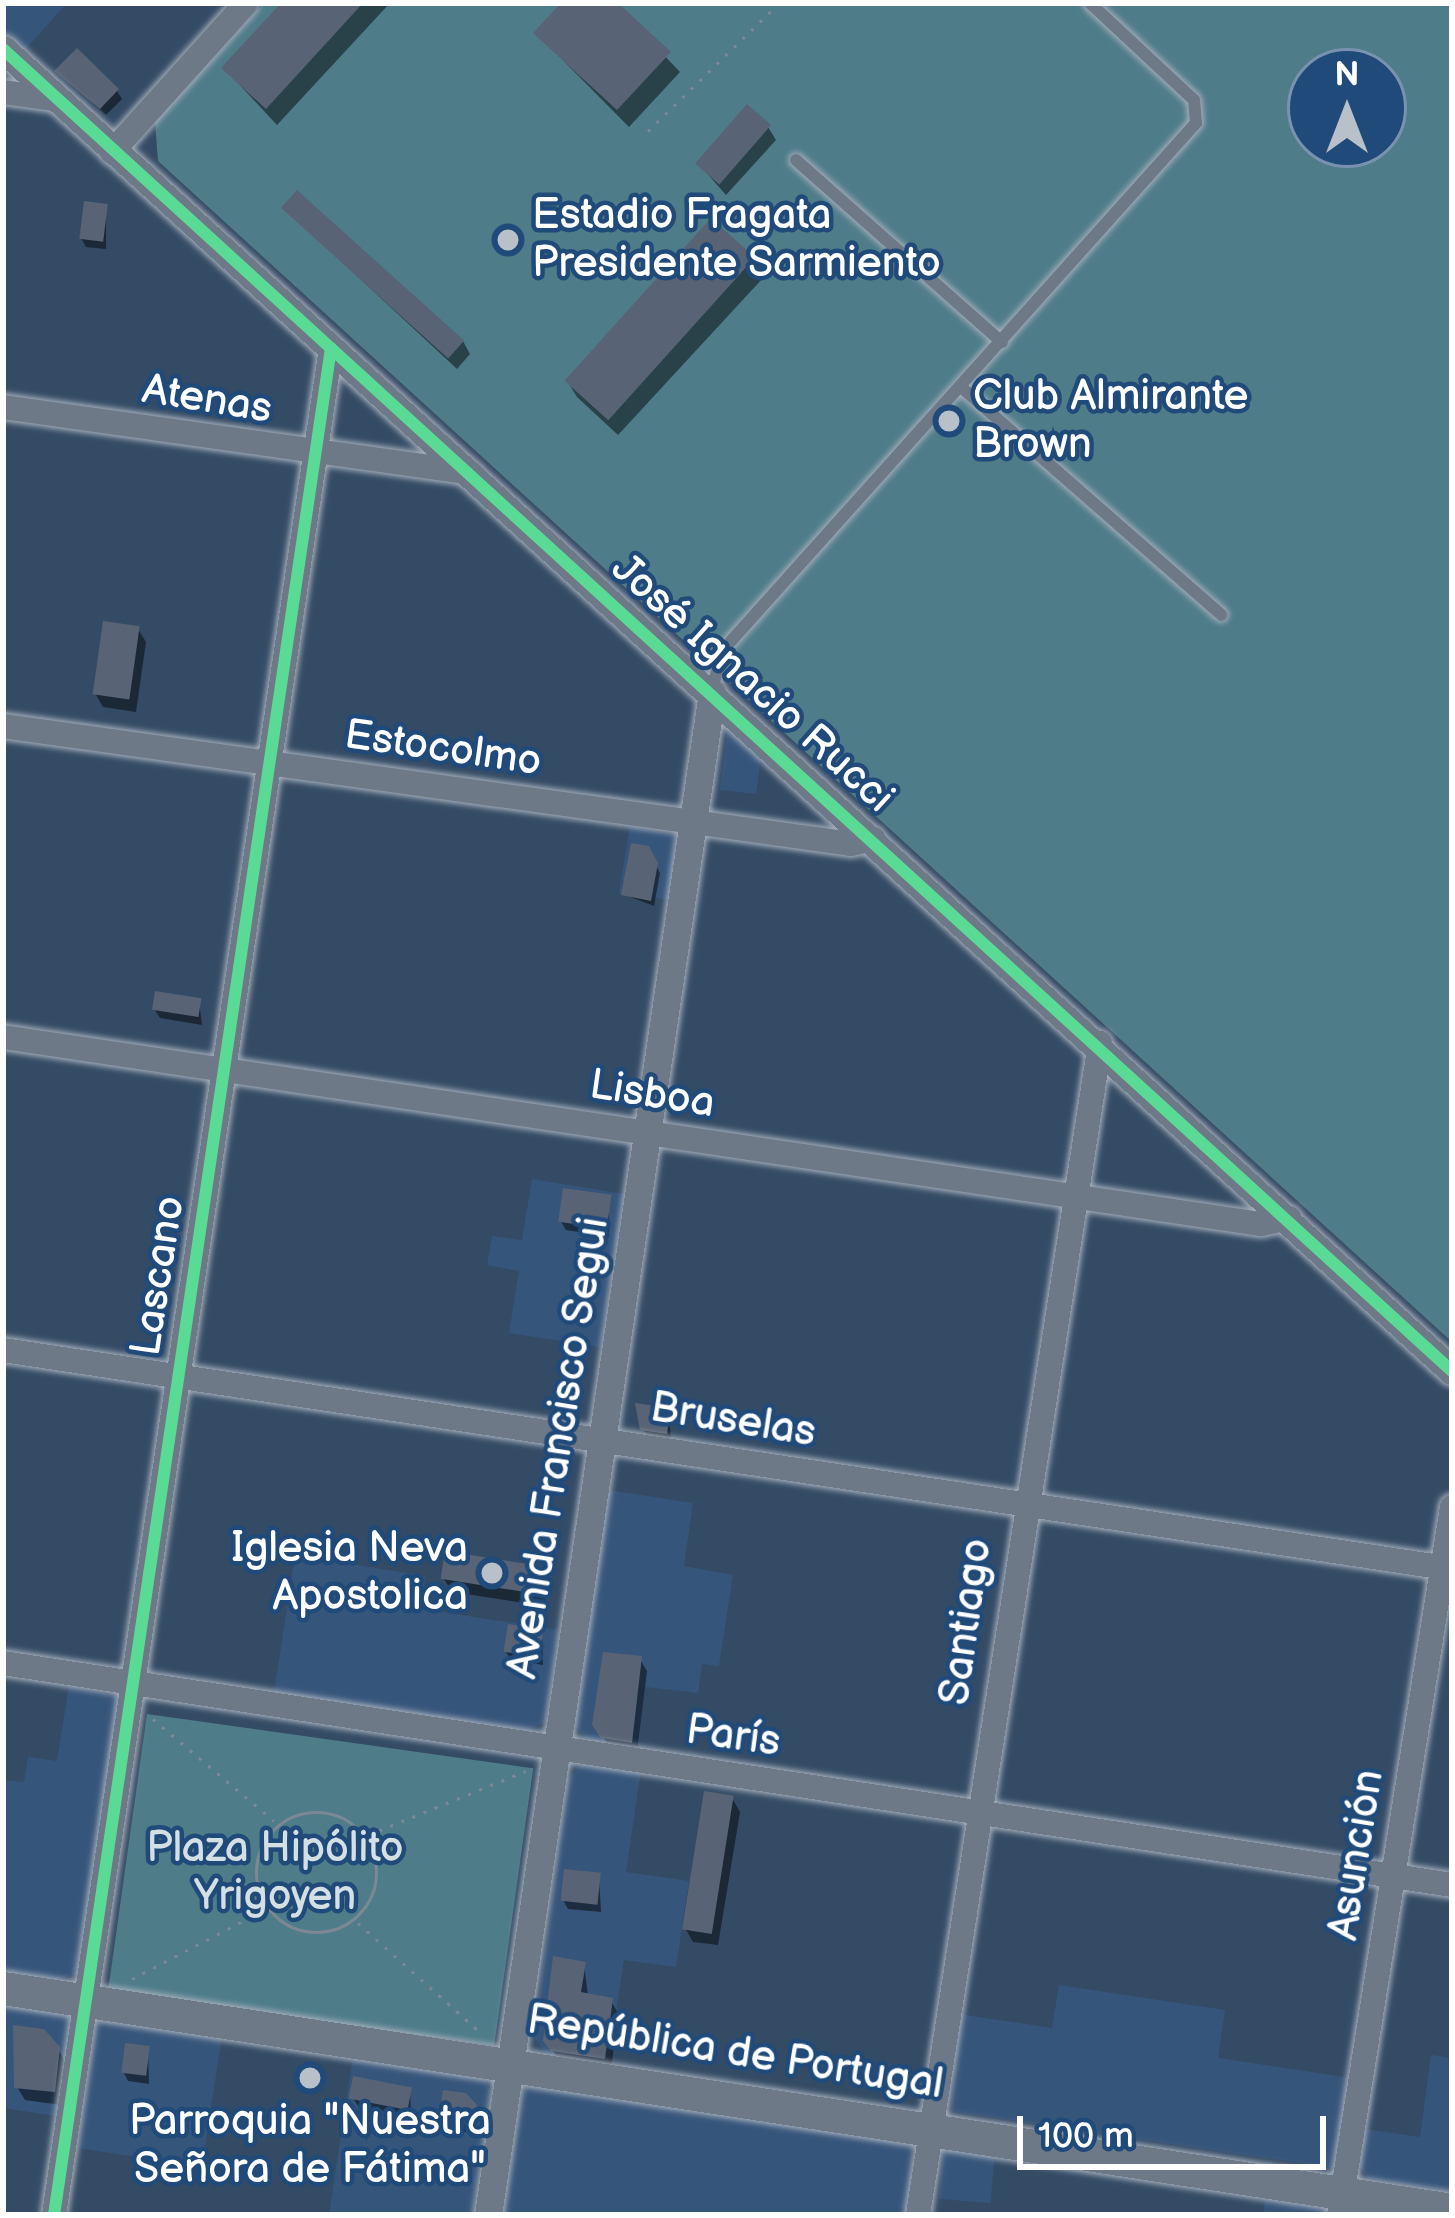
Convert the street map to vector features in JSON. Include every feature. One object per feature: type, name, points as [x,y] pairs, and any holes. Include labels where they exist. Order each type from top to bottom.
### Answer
[{"type":"main road","name":"República de Portugal","points":[[3,1988],[504,2054],[1341,2204],[1452,2210]]},
{"type":"street","points":[[112,152],[245,3]]},
{"type":"street","name":"José Ignacio Rucci","points":[[3,50],[1100,1042],[1452,1371]]},
{"type":"street","points":[[3,92],[54,99]]},
{"type":"street","name":"Lascano","points":[[54,2215],[331,348]]},
{"type":"street","name":"Atenas","points":[[3,406],[315,457],[470,473]]},
{"type":"street","name":"Avenida Francisco Segui","points":[[488,2215],[504,2054],[544,1760],[602,1440],[712,692]]},
{"type":"street","name":"Estocolmo","points":[[3,725],[696,824],[851,844],[873,838]]},
{"type":"street","name":"Lisboa","points":[[3,1037],[1261,1224],[1289,1218]]},
{"type":"street","name":"Santiago","points":[[918,2215],[1024,1506],[1100,1042]]},
{"type":"street","name":"Bruselas","points":[[3,1350],[1447,1568]]},
{"type":"street","name":"Asunción","points":[[1341,2204],[1447,1568],[1452,1507]]},
{"type":"street","name":"París","points":[[3,1663],[133,1682],[544,1760],[979,1813],[1452,1885]]},
{"type":"lane","points":[[712,692],[710,676],[723,650],[1196,123],[1194,100],[1090,3]]},
{"type":"lane","points":[[796,160],[1002,342]]},
{"type":"lane","points":[[961,387],[1221,615]]},
{"type":"path","points":[[648,130],[779,3]]},
{"type":"path","points":[[147,1714],[276,1823]]},
{"type":"path","points":[[368,1836],[544,1760]]},
{"type":"path","points":[[128,1981],[264,1910],[307,1926],[356,1921],[372,1904],[376,1883],[368,1836],[342,1820],[308,1814],[276,1823],[255,1864],[264,1910]]},
{"type":"path","points":[[356,1921],[504,2054]]},
{"type":"shaded area","points":[[3,3],[67,3],[23,52],[3,34]]},
{"type":"shaded area","points":[[728,726],[762,746],[756,794],[720,790]]},
{"type":"shaded area","points":[[630,826],[676,835],[672,900],[619,893]]},
{"type":"shaded area","points":[[532,1179],[624,1194],[600,1347],[509,1333],[519,1271],[487,1265],[492,1236],[522,1240]]},
{"type":"shaded area","points":[[608,1490],[693,1503],[684,1566],[733,1575],[719,1666],[702,1664],[698,1693],[645,1687],[638,1748],[588,1740],[573,1724]]},
{"type":"shaded area","points":[[295,1555],[425,1576],[422,1609],[559,1630],[545,1722],[528,1731],[274,1693]]},
{"type":"shaded area","points":[[69,1685],[119,1697],[78,1973],[55,1980],[3,1972],[3,1787],[4,1780],[24,1782],[28,1757],[57,1761]]},
{"type":"shaded area","points":[[584,1761],[641,1770],[626,1872],[689,1881],[676,1967],[624,1960],[608,2064],[546,2054],[534,2037],[567,1780]]},
{"type":"shaded area","points":[[1059,1985],[1225,2010],[1218,2058],[1351,2078],[1333,2168],[951,2111],[959,2014],[1052,2028]]},
{"type":"shaded area","points":[[3,2004],[65,2013],[70,2021],[56,2116],[3,2108]]},
{"type":"shaded area","points":[[109,2017],[222,2036],[202,2167],[78,2148],[95,2026]]},
{"type":"shaded area","points":[[1431,2055],[1452,2058],[1452,2192],[1369,2179],[1360,2167],[1365,2129],[1420,2137]]},
{"type":"shaded area","points":[[353,2056],[484,2077],[490,2091],[472,2215],[329,2215]]},
{"type":"shaded area","points":[[532,2084],[913,2144],[908,2215],[503,2215],[522,2091]]},
{"type":"shaded area","points":[[943,2150],[995,2155],[991,2203],[939,2199]]},
{"type":"shaded area","points":[[1266,2194],[1323,2205],[1329,2215],[1263,2215]]},
{"type":"green space","name":"Club Almirante Brown","points":[[264,3],[1452,3],[1452,1342],[158,161],[155,122]]},
{"type":"green space","name":"Plaza Hipólito Yrigoyen","points":[[147,1714],[533,1768],[494,2046],[108,1991]]},
{"type":"building","points":[[281,3],[363,3],[266,109],[221,68]]},
{"type":"building","points":[[561,3],[618,3],[671,52],[617,110],[533,33]]},
{"type":"building","points":[[77,48],[119,89],[100,109],[54,71]]},
{"type":"building","points":[[747,104],[771,125],[719,185],[695,164]]},
{"type":"building","points":[[297,190],[464,341],[448,358],[281,208]]},
{"type":"building","points":[[84,201],[108,204],[103,242],[79,239]]},
{"type":"building","points":[[711,218],[755,257],[608,420],[564,381]]},
{"type":"building","points":[[103,621],[140,626],[129,699],[93,694]]},
{"type":"building","points":[[631,843],[649,846],[658,863],[651,901],[621,895]]},
{"type":"building","points":[[155,991],[201,998],[198,1017],[152,1010]]},
{"type":"building","points":[[563,1188],[612,1195],[607,1228],[558,1222]]},
{"type":"building","points":[[635,1403],[671,1408],[667,1434],[640,1430]]},
{"type":"building","name":"Iglesia Neva Apostolica","points":[[445,1551],[542,1566],[537,1594],[441,1579]]},
{"type":"building","points":[[508,1624],[544,1630],[539,1657],[504,1652]]},
{"type":"building","points":[[603,1652],[642,1656],[632,1743],[601,1738],[592,1725]]},
{"type":"building","points":[[704,1791],[734,1796],[712,1934],[682,1929]]},
{"type":"building","points":[[564,1869],[601,1873],[597,1905],[561,1901]]},
{"type":"building","points":[[553,1956],[586,1962],[581,1992],[613,1998],[605,2059],[551,2051],[543,2041]]},
{"type":"building","points":[[13,2025],[44,2029],[60,2047],[55,2092],[14,2088]]},
{"type":"building","points":[[125,2043],[150,2046],[146,2076],[121,2073]]},
{"type":"building","points":[[353,2076],[412,2087],[408,2110],[349,2099]]},
{"type":"building","points":[[443,2090],[466,2093],[477,2105],[474,2126],[438,2121]]},
{"type":"cycle path","points":[[3,49],[1452,1371]]},
{"type":"cycle path","points":[[54,2215],[331,348]]},
{"type":"place","name":"Estadio Fragata Presidente Sarmiento","points":[[508,240]]},
{"type":"place","name":"Club Almirante Brown","points":[[949,421]]},
{"type":"place","name":"Iglesia Neva Apostolica","points":[[492,1573]]},
{"type":"place","name":"Parroquia \"Nuestra Señora de Fátima\"","points":[[310,2078]]}]
